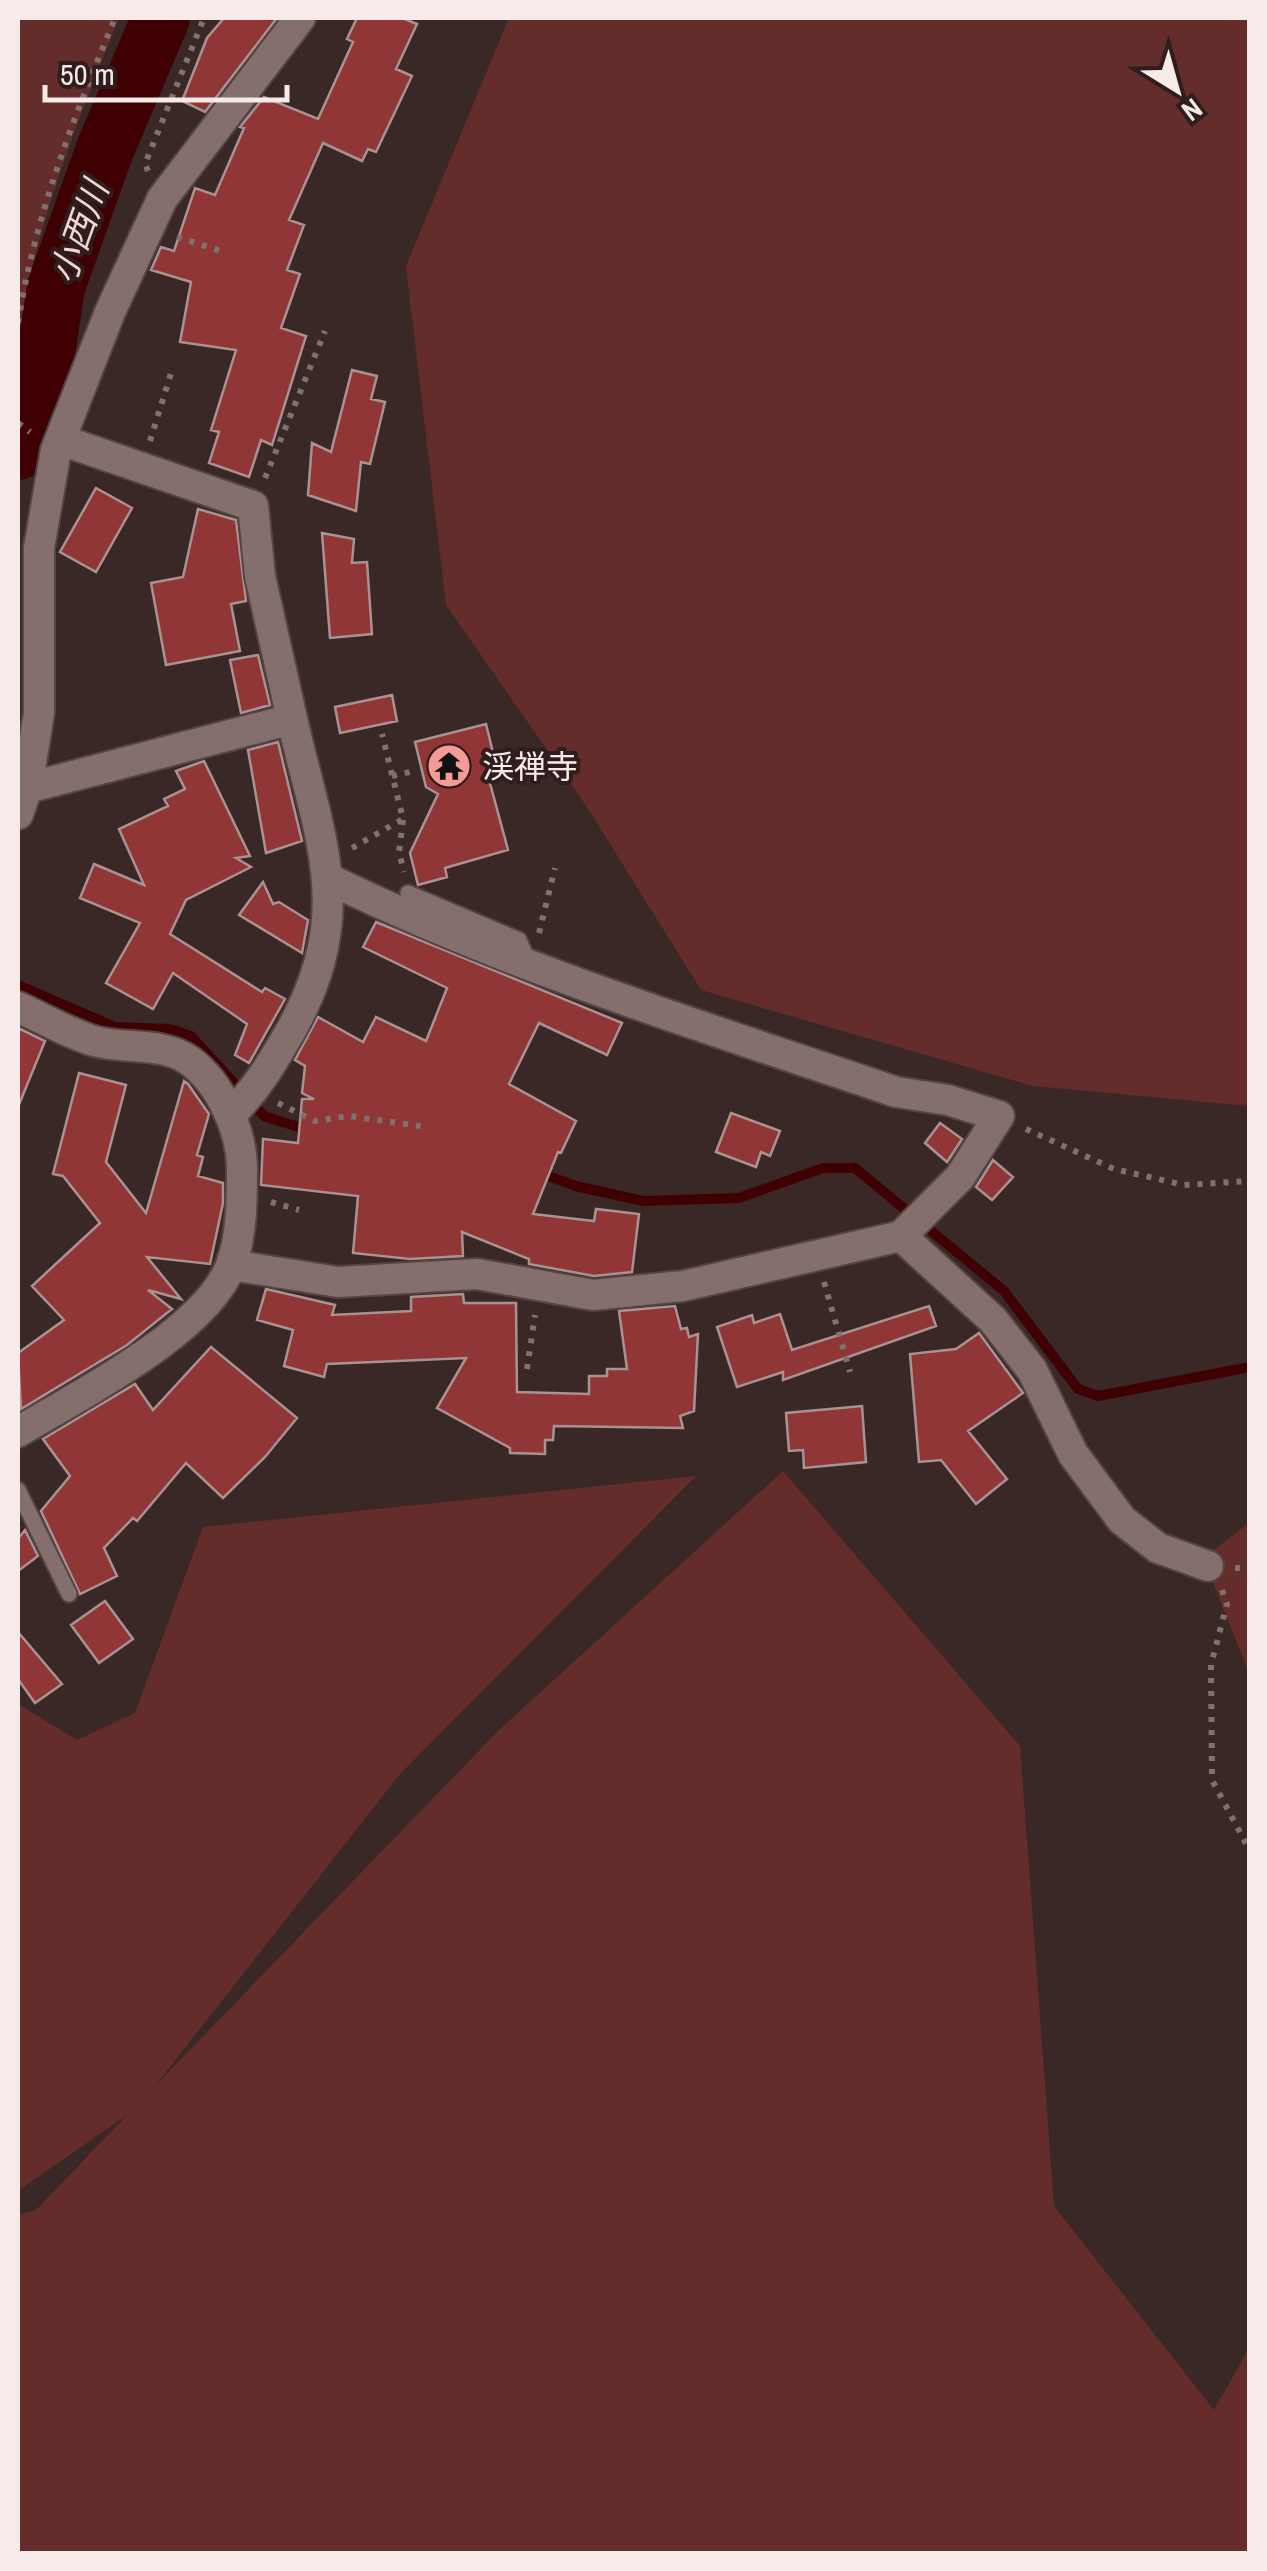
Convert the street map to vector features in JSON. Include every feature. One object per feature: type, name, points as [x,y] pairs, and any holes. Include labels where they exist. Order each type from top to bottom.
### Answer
[{"type":"street","points":[[292,719],[22,801],[39,713],[39,548],[61,440],[146,228],[162,199],[300,18]]},
{"type":"street","points":[[61,440],[253,506],[260,576],[328,879],[330,924],[320,971],[258,1088],[232,1113]]},
{"type":"street","points":[[231,1266],[338,1282],[477,1274],[593,1295],[682,1286],[901,1236],[960,1177],[999,1116],[948,1100],[896,1092],[531,968],[426,926],[328,879]]},
{"type":"street","points":[[18,1007],[96,1042],[151,1046],[190,1062],[232,1113],[242,1148],[243,1193],[231,1266],[213,1294],[172,1332],[18,1432]]},
{"type":"street","points":[[901,1236],[993,1320],[1013,1345],[1032,1370],[1072,1454],[1122,1520],[1158,1548],[1208,1566]]},
{"type":"lane","points":[[408,893],[519,940],[531,968]]},
{"type":"lane","points":[[18,1490],[69,1594]]},
{"type":"path","points":[[18,323],[26,272],[60,150],[115,18]]},
{"type":"path","points":[[162,199],[145,164],[204,18]]},
{"type":"path","points":[[146,228],[224,252]]},
{"type":"path","points":[[253,506],[324,331]]},
{"type":"path","points":[[141,468],[172,370]]},
{"type":"path","points":[[382,734],[403,818],[400,852],[408,893]]},
{"type":"path","points":[[392,776],[410,772]]},
{"type":"path","points":[[367,839],[403,818]]},
{"type":"path","points":[[531,968],[555,868]]},
{"type":"path","points":[[258,1088],[315,1121],[349,1116],[427,1127]]},
{"type":"path","points":[[999,1116],[1114,1169],[1184,1185],[1250,1181]]},
{"type":"path","points":[[817,1258],[850,1372]]},
{"type":"path","points":[[527,1368],[539,1288]]},
{"type":"path","points":[[1208,1566],[1227,1604],[1211,1665],[1212,1780],[1250,1851]]},
{"type":"shaded area","points":[[18,18],[119,18],[47,214],[18,337]]},
{"type":"shaded area","points":[[509,18],[1249,18],[1249,1106],[1033,1086],[701,990],[589,810],[446,605],[406,266]]},
{"type":"shaded area","points":[[783,1471],[1020,1746],[1054,2206],[1214,2410],[1249,2348],[1249,2553],[18,2553],[18,2215],[36,2210],[127,2115],[18,2191],[18,1704],[77,1740],[135,1713],[203,1527],[696,1476],[400,1774],[155,2086],[499,1730]]},
{"type":"shaded area","points":[[1249,1523],[1249,1673],[1203,1558]]},
{"type":"building","points":[[224,18],[277,18],[205,112],[182,101],[207,38]]},
{"type":"building","points":[[357,18],[402,18],[417,24],[396,69],[412,76],[376,152],[368,149],[362,161],[323,143],[289,220],[304,225],[287,270],[300,274],[281,328],[306,336],[272,445],[261,440],[249,477],[209,463],[219,432],[211,430],[236,350],[180,342],[191,282],[151,270],[161,247],[174,251],[195,188],[215,195],[244,128],[240,127],[264,97],[318,119],[353,42],[347,39]]},
{"type":"building","points":[[352,370],[377,376],[371,399],[385,402],[370,464],[361,462],[356,511],[308,495],[312,443],[331,452]]},
{"type":"building","points":[[96,488],[132,508],[96,572],[60,552]]},
{"type":"building","points":[[198,509],[236,520],[246,601],[231,604],[240,651],[166,665],[151,583],[183,577]]},
{"type":"building","points":[[322,533],[354,539],[352,563],[367,562],[372,634],[330,638]]},
{"type":"building","points":[[258,655],[270,705],[241,713],[230,660]]},
{"type":"building","points":[[392,695],[397,721],[340,733],[335,707]]},
{"type":"building","points":[[486,724],[497,769],[487,772],[508,850],[445,868],[447,877],[418,885],[410,853],[438,794],[426,787],[415,742]]},
{"type":"building","points":[[278,742],[302,841],[266,853],[248,750]]},
{"type":"building","points":[[204,761],[250,856],[236,858],[251,867],[186,900],[170,934],[262,992],[265,988],[285,999],[249,1063],[235,1055],[247,1024],[173,973],[153,1009],[106,983],[140,923],[80,898],[94,864],[144,885],[119,829],[168,806],[164,799],[185,789],[176,771]]},
{"type":"building","points":[[263,882],[273,904],[279,902],[308,920],[302,953],[239,915]]},
{"type":"building","points":[[376,922],[622,1023],[607,1055],[539,1023],[509,1084],[576,1121],[561,1153],[558,1152],[533,1214],[594,1221],[596,1209],[639,1214],[632,1272],[594,1276],[529,1264],[529,1259],[462,1232],[463,1256],[410,1259],[353,1253],[358,1196],[261,1185],[263,1139],[298,1143],[302,1099],[314,1099],[302,1093],[305,1066],[295,1060],[318,1017],[363,1042],[376,1017],[426,1041],[447,988],[363,947]]},
{"type":"building","points":[[18,1028],[45,1041],[18,1107]]},
{"type":"building","points":[[79,1073],[126,1085],[106,1162],[146,1213],[184,1081],[188,1084],[209,1114],[197,1155],[203,1157],[198,1176],[223,1183],[223,1203],[210,1264],[147,1257],[181,1299],[148,1290],[172,1309],[127,1345],[21,1409],[18,1353],[64,1320],[32,1286],[100,1223],[63,1176],[53,1174]]},
{"type":"building","points":[[731,1113],[780,1131],[770,1156],[761,1152],[756,1167],[716,1152]]},
{"type":"building","points":[[940,1123],[962,1139],[947,1162],[925,1143]]},
{"type":"building","points":[[993,1160],[1013,1177],[992,1200],[976,1187]]},
{"type":"building","points":[[266,1289],[335,1305],[332,1315],[411,1311],[411,1297],[463,1294],[464,1303],[516,1303],[517,1392],[589,1394],[589,1376],[607,1376],[607,1369],[627,1369],[619,1311],[675,1306],[681,1329],[687,1328],[689,1337],[698,1334],[694,1411],[680,1416],[683,1428],[554,1426],[553,1440],[545,1440],[545,1454],[510,1453],[510,1448],[437,1408],[466,1358],[327,1364],[324,1377],[284,1366],[293,1330],[257,1320]]},
{"type":"building","points":[[929,1306],[936,1326],[783,1380],[783,1372],[737,1387],[717,1327],[752,1315],[754,1323],[780,1314],[792,1350]]},
{"type":"building","points":[[979,1333],[1023,1393],[968,1431],[1007,1479],[976,1504],[941,1460],[919,1462],[910,1354],[956,1349]]},
{"type":"building","points":[[211,1347],[297,1418],[223,1498],[186,1463],[137,1521],[133,1518],[104,1548],[117,1576],[80,1594],[41,1511],[70,1476],[43,1439],[135,1384],[153,1410]]},
{"type":"building","points":[[862,1406],[866,1462],[804,1468],[803,1450],[789,1451],[786,1413]]},
{"type":"building","points":[[25,1530],[38,1556],[18,1571],[18,1539]]},
{"type":"building","points":[[105,1601],[133,1639],[99,1663],[71,1625]]},
{"type":"building","points":[[18,1632],[62,1684],[35,1703],[18,1679]]},
{"type":"waterway","name":"小西川","points":[[18,451],[38,406],[56,287],[105,149],[161,18]]},
{"type":"waterway","points":[[18,985],[115,1027],[170,1029],[191,1036],[264,1116],[311,1131]]},
{"type":"waterway","points":[[537,1172],[576,1186],[643,1201],[739,1198],[823,1168],[855,1168],[1004,1291],[1078,1389],[1098,1396],[1250,1367]]},
{"type":"place","name":"渓禅寺","points":[[449,766]]}]
